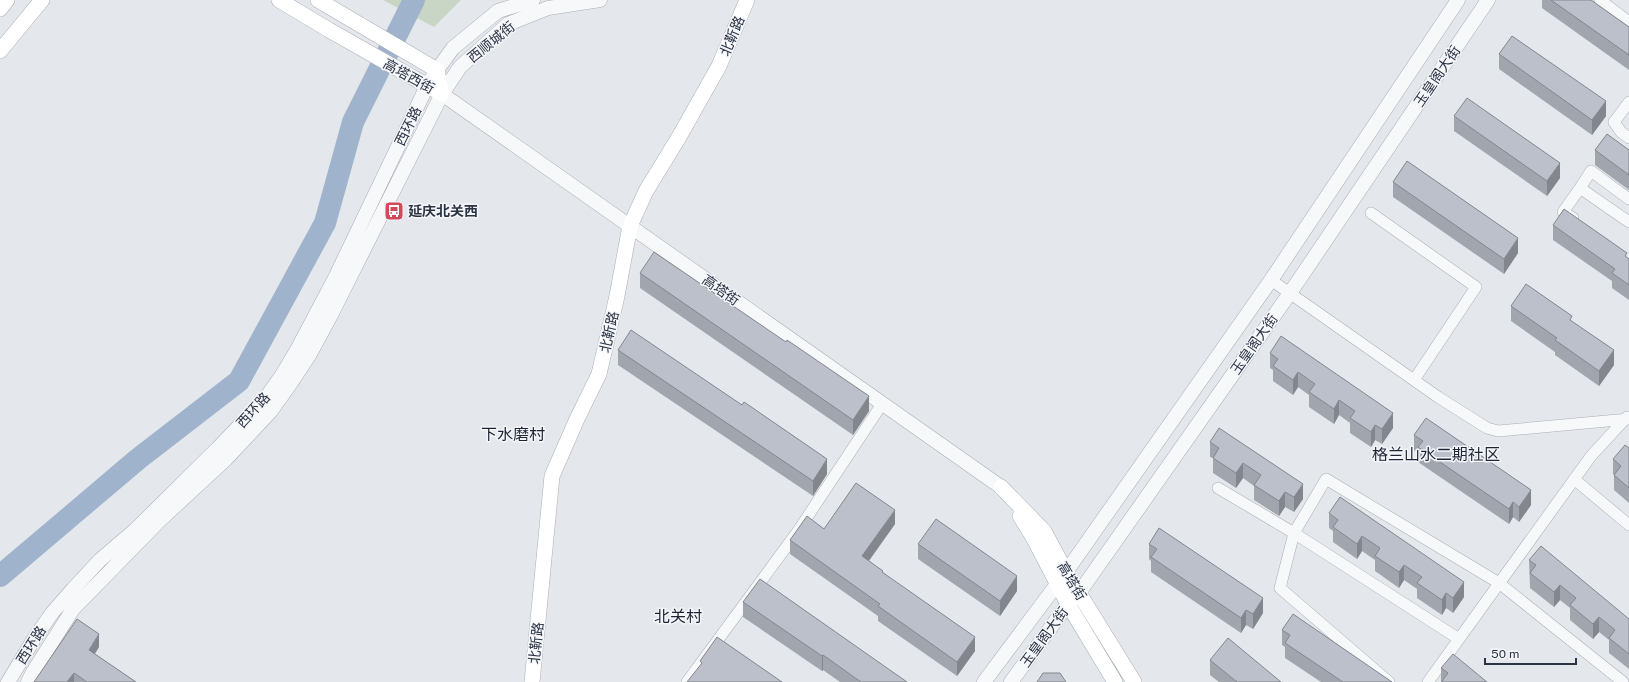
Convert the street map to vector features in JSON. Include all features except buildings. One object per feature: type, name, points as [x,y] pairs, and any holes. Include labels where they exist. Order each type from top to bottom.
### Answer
[{"type":"main road","points":[[0,9],[7,0]]},
{"type":"main road","points":[[0,51],[42,0]]},
{"type":"main road","name":"高塔西街","points":[[279,0],[442,94]]},
{"type":"main road","name":"高塔西街","points":[[318,0],[437,70],[442,94]]},
{"type":"main road","name":"北靳路","points":[[532,682],[552,476],[599,374],[617,296],[630,226],[646,191],[679,137],[719,66],[747,0]]},
{"type":"main road","name":"高塔街","points":[[1001,487],[1044,531],[1061,577],[1068,604],[1115,682]]},
{"type":"main road","name":"高塔街","points":[[1061,577],[1079,593],[1134,682]]},
{"type":"street","points":[[437,70],[453,48],[498,11],[533,0]]},
{"type":"street","name":"西顺城街","points":[[442,94],[460,67],[508,24],[548,8],[600,0]]},
{"type":"street","name":"玉皇阁大街","points":[[984,682],[1061,577],[1271,280],[1458,0]]},
{"type":"street","name":"玉皇阁大街","points":[[1011,682],[1068,604],[1079,593],[1290,293],[1488,0]]},
{"type":"street","points":[[1600,0],[1629,22]]},
{"type":"street","name":"西环路","points":[[8,682],[47,619],[73,589],[100,560],[135,530],[265,400],[298,348],[335,278],[427,86],[437,70]]},
{"type":"street","name":"西环路","points":[[28,682],[73,609],[159,521],[226,459],[271,411],[291,383],[310,354],[331,315],[442,94]]},
{"type":"street","name":"高塔街","points":[[442,94],[1001,487]]},
{"type":"street","points":[[1629,102],[1614,122],[1621,132],[1629,138]]},
{"type":"street","points":[[1581,224],[1563,212],[1591,172],[1629,199]]},
{"type":"street","points":[[1580,188],[1629,222]]},
{"type":"street","points":[[1371,213],[1476,287],[1414,380]]},
{"type":"street","points":[[1271,280],[1414,380],[1487,428],[1498,431],[1628,417]]},
{"type":"street","points":[[687,682],[798,531],[882,404]]},
{"type":"street","points":[[1428,682],[1591,456],[1628,417]]},
{"type":"street","points":[[1389,682],[1280,588],[1294,533],[1326,479],[1499,583],[1623,682]]},
{"type":"street","points":[[1574,479],[1629,525]]},
{"type":"street","points":[[1218,488],[1294,533],[1459,639]]},
{"type":"green space","points":[[383,0],[461,0],[434,27]]},
{"type":"waterway","points":[[0,576],[138,459],[239,381],[325,223],[353,122],[414,0]]},
{"type":"place","name":"延庆北关西","points":[[394,211]]},
{"type":"district","name":"下水磨村","points":[[513,434]]},
{"type":"district","name":"格兰山水二期社区","points":[[1436,454]]},
{"type":"district","name":"北关村","points":[[678,616]]}]
